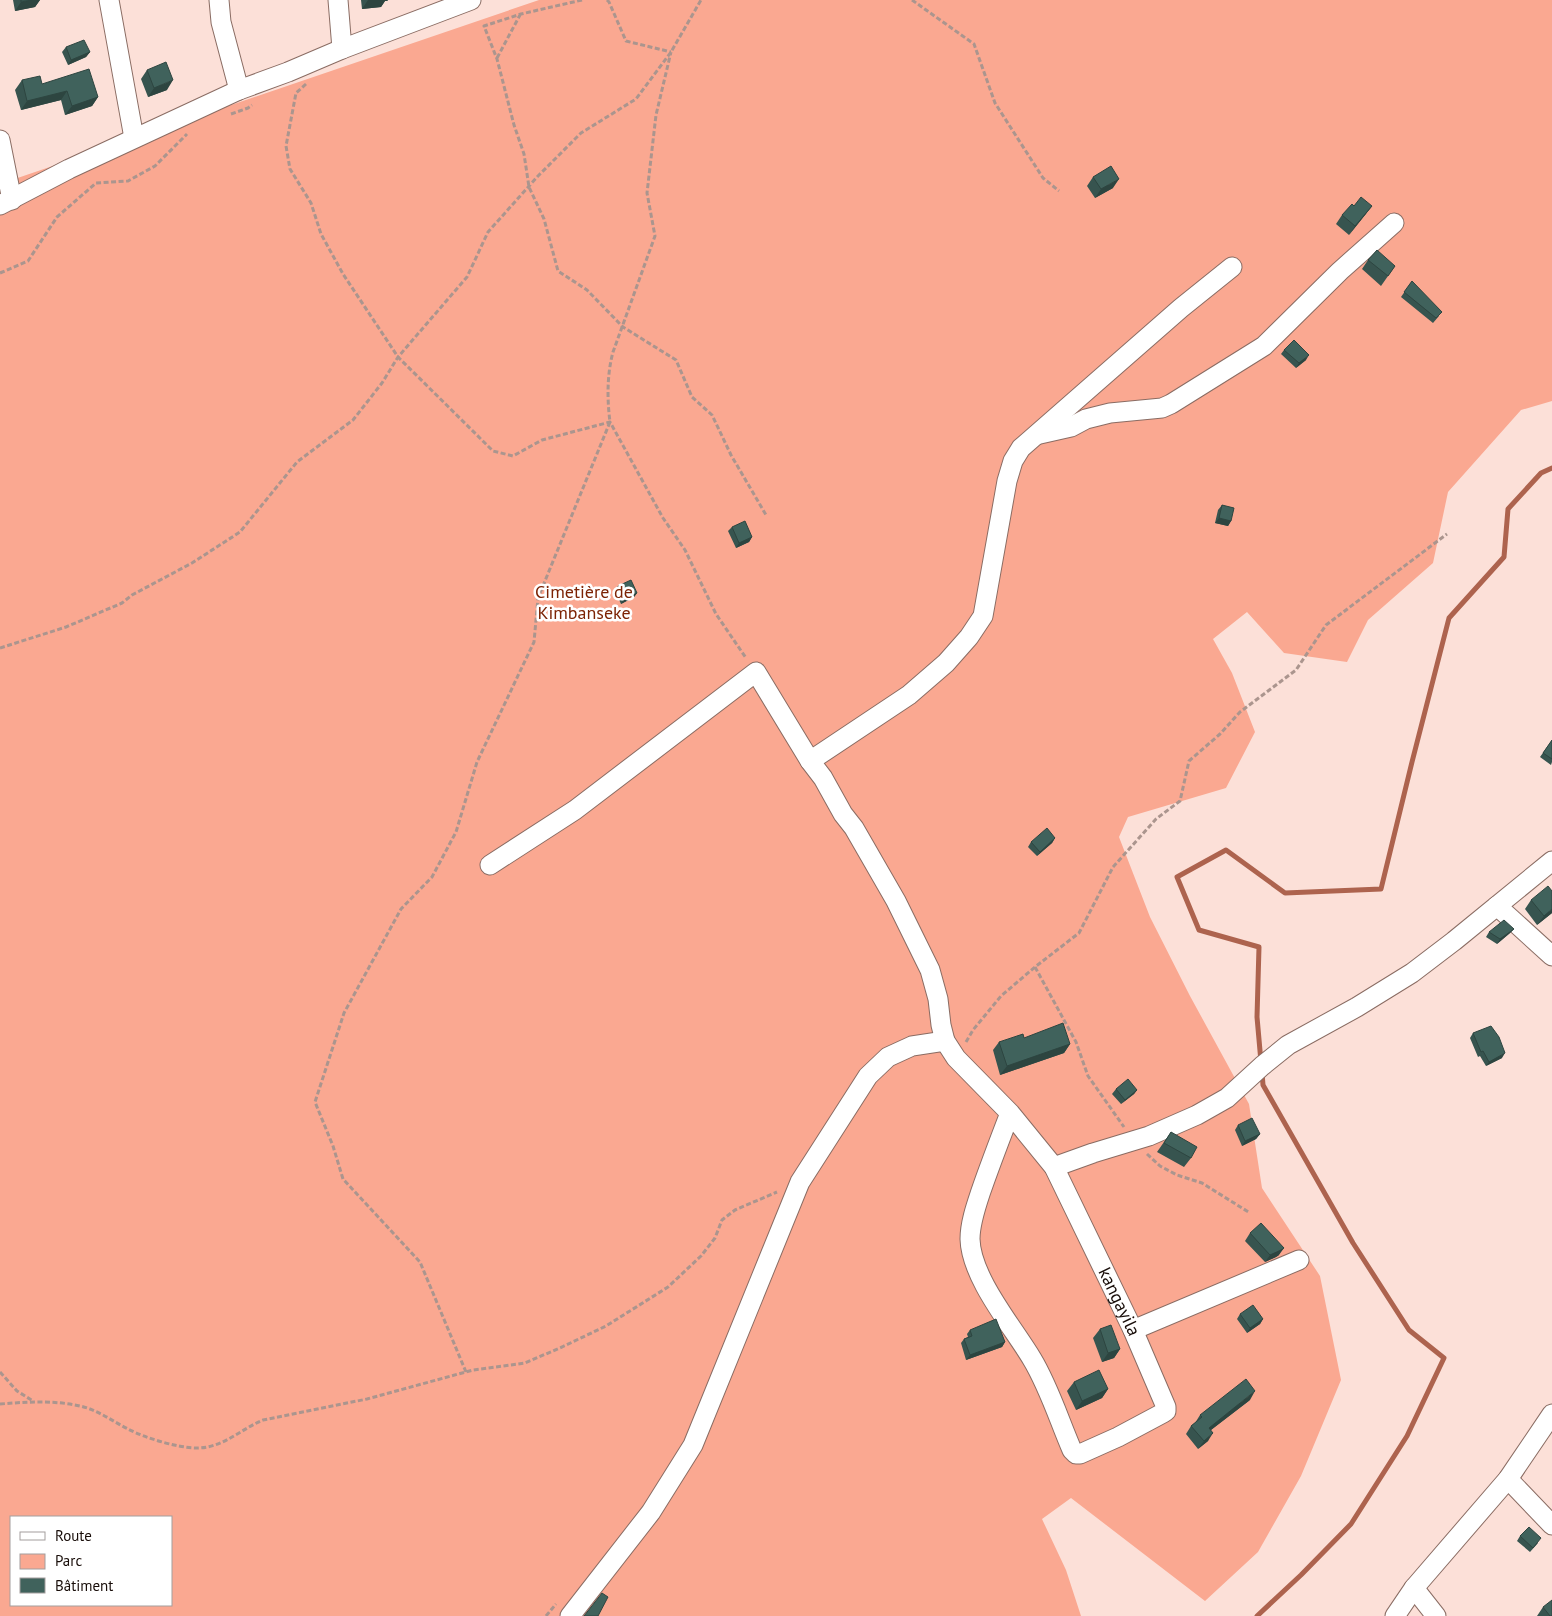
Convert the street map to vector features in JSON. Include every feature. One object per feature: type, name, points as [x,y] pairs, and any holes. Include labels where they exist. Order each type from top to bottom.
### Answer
[{"type":"street","points":[[109,0],[134,138]]},
{"type":"street","points":[[219,0],[221,22],[239,90]]},
{"type":"street","points":[[338,0],[342,49]]},
{"type":"street","points":[[0,140],[6,202],[69,169],[239,90],[471,0]]},
{"type":"street","points":[[1036,435],[1071,427],[1086,419],[1110,414],[1162,408],[1171,404],[1264,346],[1340,271],[1394,223]]},
{"type":"street","points":[[810,761],[909,695],[946,663],[969,638],[983,616],[1007,481],[1013,461],[1021,448],[1232,267]]},
{"type":"street","points":[[490,865],[575,810],[756,672],[810,761],[823,778],[854,828],[896,901],[930,970],[938,999],[945,1041],[912,1046],[888,1057],[868,1076],[800,1182],[693,1445],[651,1512],[570,1616]]},
{"type":"street","points":[[1054,1167],[1150,1136],[1197,1115],[1226,1098],[1288,1045],[1357,1007],[1412,973],[1552,860]]},
{"type":"street","points":[[1497,906],[1552,956]]},
{"type":"street","name":"kangayila","points":[[945,1041],[956,1058],[1010,1113],[1054,1167],[1133,1330],[1166,1411],[1118,1436],[1076,1454],[1072,1450],[1033,1360],[1003,1316],[981,1276],[974,1260],[970,1240],[974,1212],[990,1163],[1010,1113]]},
{"type":"street","points":[[1133,1330],[1299,1260]]},
{"type":"street","points":[[1395,1616],[1414,1588],[1508,1479],[1552,1414]]},
{"type":"street","points":[[1508,1479],[1552,1525]]},
{"type":"street","points":[[1414,1588],[1436,1616]]},
{"type":"path","points":[[582,0],[521,14],[484,26],[497,59],[514,125],[524,154],[529,187],[544,219],[558,271],[587,290],[623,327],[676,360],[692,397],[712,415],[735,462],[766,515]]},
{"type":"path","points":[[606,0],[609,2],[626,41],[671,52]]},
{"type":"path","points":[[0,648],[66,627],[122,603],[132,595],[192,564],[240,532],[296,462],[353,420],[382,383],[398,357],[467,277],[488,232],[538,176],[581,133],[636,99],[671,52],[701,0]]},
{"type":"path","points":[[912,0],[974,44],[995,103],[1043,178],[1058,191]]},
{"type":"path","points":[[497,59],[521,14]]},
{"type":"path","points":[[671,52],[656,115],[648,193],[655,236],[609,367],[608,404],[610,422],[663,518],[685,550],[716,614],[756,672]]},
{"type":"path","points":[[310,80],[296,92],[286,146],[290,169],[311,203],[321,234],[343,274],[398,357],[493,451],[513,456],[542,440],[610,422]]},
{"type":"path","points":[[230,115],[248,108],[255,102]]},
{"type":"path","points":[[0,273],[28,261],[57,217],[96,183],[128,181],[155,166],[193,128]]},
{"type":"path","points":[[466,1372],[420,1262],[343,1179],[333,1146],[315,1102],[344,1013],[401,909],[432,877],[456,832],[477,762],[534,642],[538,598],[610,422]]},
{"type":"path","points":[[956,1058],[974,1030],[1001,996],[1079,933],[1112,866],[1156,819],[1180,801],[1189,762],[1220,734],[1240,712],[1296,670],[1326,625],[1448,534]]},
{"type":"path","points":[[1035,967],[1076,1042],[1088,1076],[1122,1123],[1131,1143],[1148,1154],[1160,1166],[1177,1175],[1202,1184],[1250,1213]]},
{"type":"path","points":[[0,1404],[34,1401],[80,1406],[106,1416],[128,1429],[155,1440],[198,1448],[233,1438],[247,1426],[263,1420],[367,1399],[466,1372],[525,1363],[606,1326],[668,1287],[702,1256],[715,1238],[722,1220],[736,1210],[800,1182]]},
{"type":"path","points":[[0,1372],[17,1391],[34,1401]]},
{"type":"green space","name":"Cimetière de Kimbanseke","points":[[539,0],[1552,0],[1552,401],[1521,410],[1448,492],[1433,563],[1368,620],[1347,662],[1284,653],[1247,612],[1213,639],[1232,673],[1255,732],[1226,788],[1128,817],[1119,837],[1150,917],[1190,996],[1249,1104],[1262,1188],[1320,1276],[1341,1380],[1301,1476],[1258,1552],[1205,1601],[1071,1498],[1042,1519],[1066,1570],[1081,1616],[0,1616],[0,184]]},
{"type":"building","points":[[84,40],[90,52],[71,60],[66,47]]},
{"type":"building","points":[[166,62],[173,80],[154,88],[147,70]]},
{"type":"building","points":[[89,69],[98,97],[72,106],[67,91],[27,101],[22,80],[40,76],[42,84]]},
{"type":"building","points":[[1111,166],[1119,179],[1101,189],[1093,177]]},
{"type":"building","points":[[1361,197],[1372,206],[1355,226],[1342,215],[1352,204],[1354,206]]},
{"type":"building","points":[[1377,250],[1395,266],[1388,276],[1368,260]]},
{"type":"building","points":[[1412,281],[1442,312],[1436,318],[1404,292]]},
{"type":"building","points":[[1294,340],[1309,355],[1299,363],[1284,350]]},
{"type":"building","points":[[1222,505],[1234,508],[1231,521],[1219,518]]},
{"type":"building","points":[[745,521],[752,537],[739,543],[732,527]]},
{"type":"building","points":[[631,580],[637,593],[624,599],[618,586]]},
{"type":"building","points":[[1552,740],[1552,759],[1543,753]]},
{"type":"building","points":[[1047,828],[1055,838],[1040,852],[1031,842]]},
{"type":"building","points":[[1548,886],[1552,891],[1552,909],[1544,916],[1531,900]]},
{"type":"building","points":[[1504,920],[1514,929],[1500,939],[1489,932]]},
{"type":"building","points":[[1063,1023],[1070,1044],[1007,1066],[999,1042],[1023,1034],[1024,1038]]},
{"type":"building","points":[[1491,1026],[1499,1037],[1505,1053],[1489,1062],[1483,1051],[1481,1052],[1473,1033]]},
{"type":"building","points":[[1128,1079],[1137,1090],[1125,1100],[1116,1089]]},
{"type":"building","points":[[1252,1118],[1260,1134],[1245,1141],[1238,1125]]},
{"type":"building","points":[[1171,1132],[1197,1147],[1191,1158],[1164,1143]]},
{"type":"building","points":[[1261,1223],[1284,1248],[1270,1255],[1250,1233]]},
{"type":"building","points":[[1253,1305],[1263,1319],[1250,1328],[1240,1314]]},
{"type":"building","points":[[996,1319],[1005,1342],[970,1355],[964,1339],[972,1336],[970,1330]]},
{"type":"building","points":[[1111,1325],[1120,1349],[1108,1353],[1100,1329]]},
{"type":"building","points":[[1099,1370],[1108,1389],[1082,1401],[1074,1382]]},
{"type":"building","points":[[1246,1379],[1255,1391],[1209,1428],[1213,1433],[1204,1441],[1191,1426],[1202,1417],[1200,1415]]},
{"type":"building","points":[[1529,1527],[1541,1538],[1533,1548],[1520,1536]]},
{"type":"building","points":[[602,1593],[608,1597],[598,1616],[584,1616]]},
{"type":"building","points":[[1552,1600],[1552,1616],[1550,1616],[1543,1607]]},
{"type":"waterway","points":[[1261,1062],[1257,1017],[1259,947],[1199,930],[1177,877],[1226,850],[1285,893],[1381,889],[1449,618],[1504,557],[1508,509],[1541,473],[1552,468]]},
{"type":"waterway","points":[[1257,1616],[1351,1524],[1407,1436],[1444,1358],[1409,1330],[1353,1243],[1263,1085],[1262,1073]]}]
